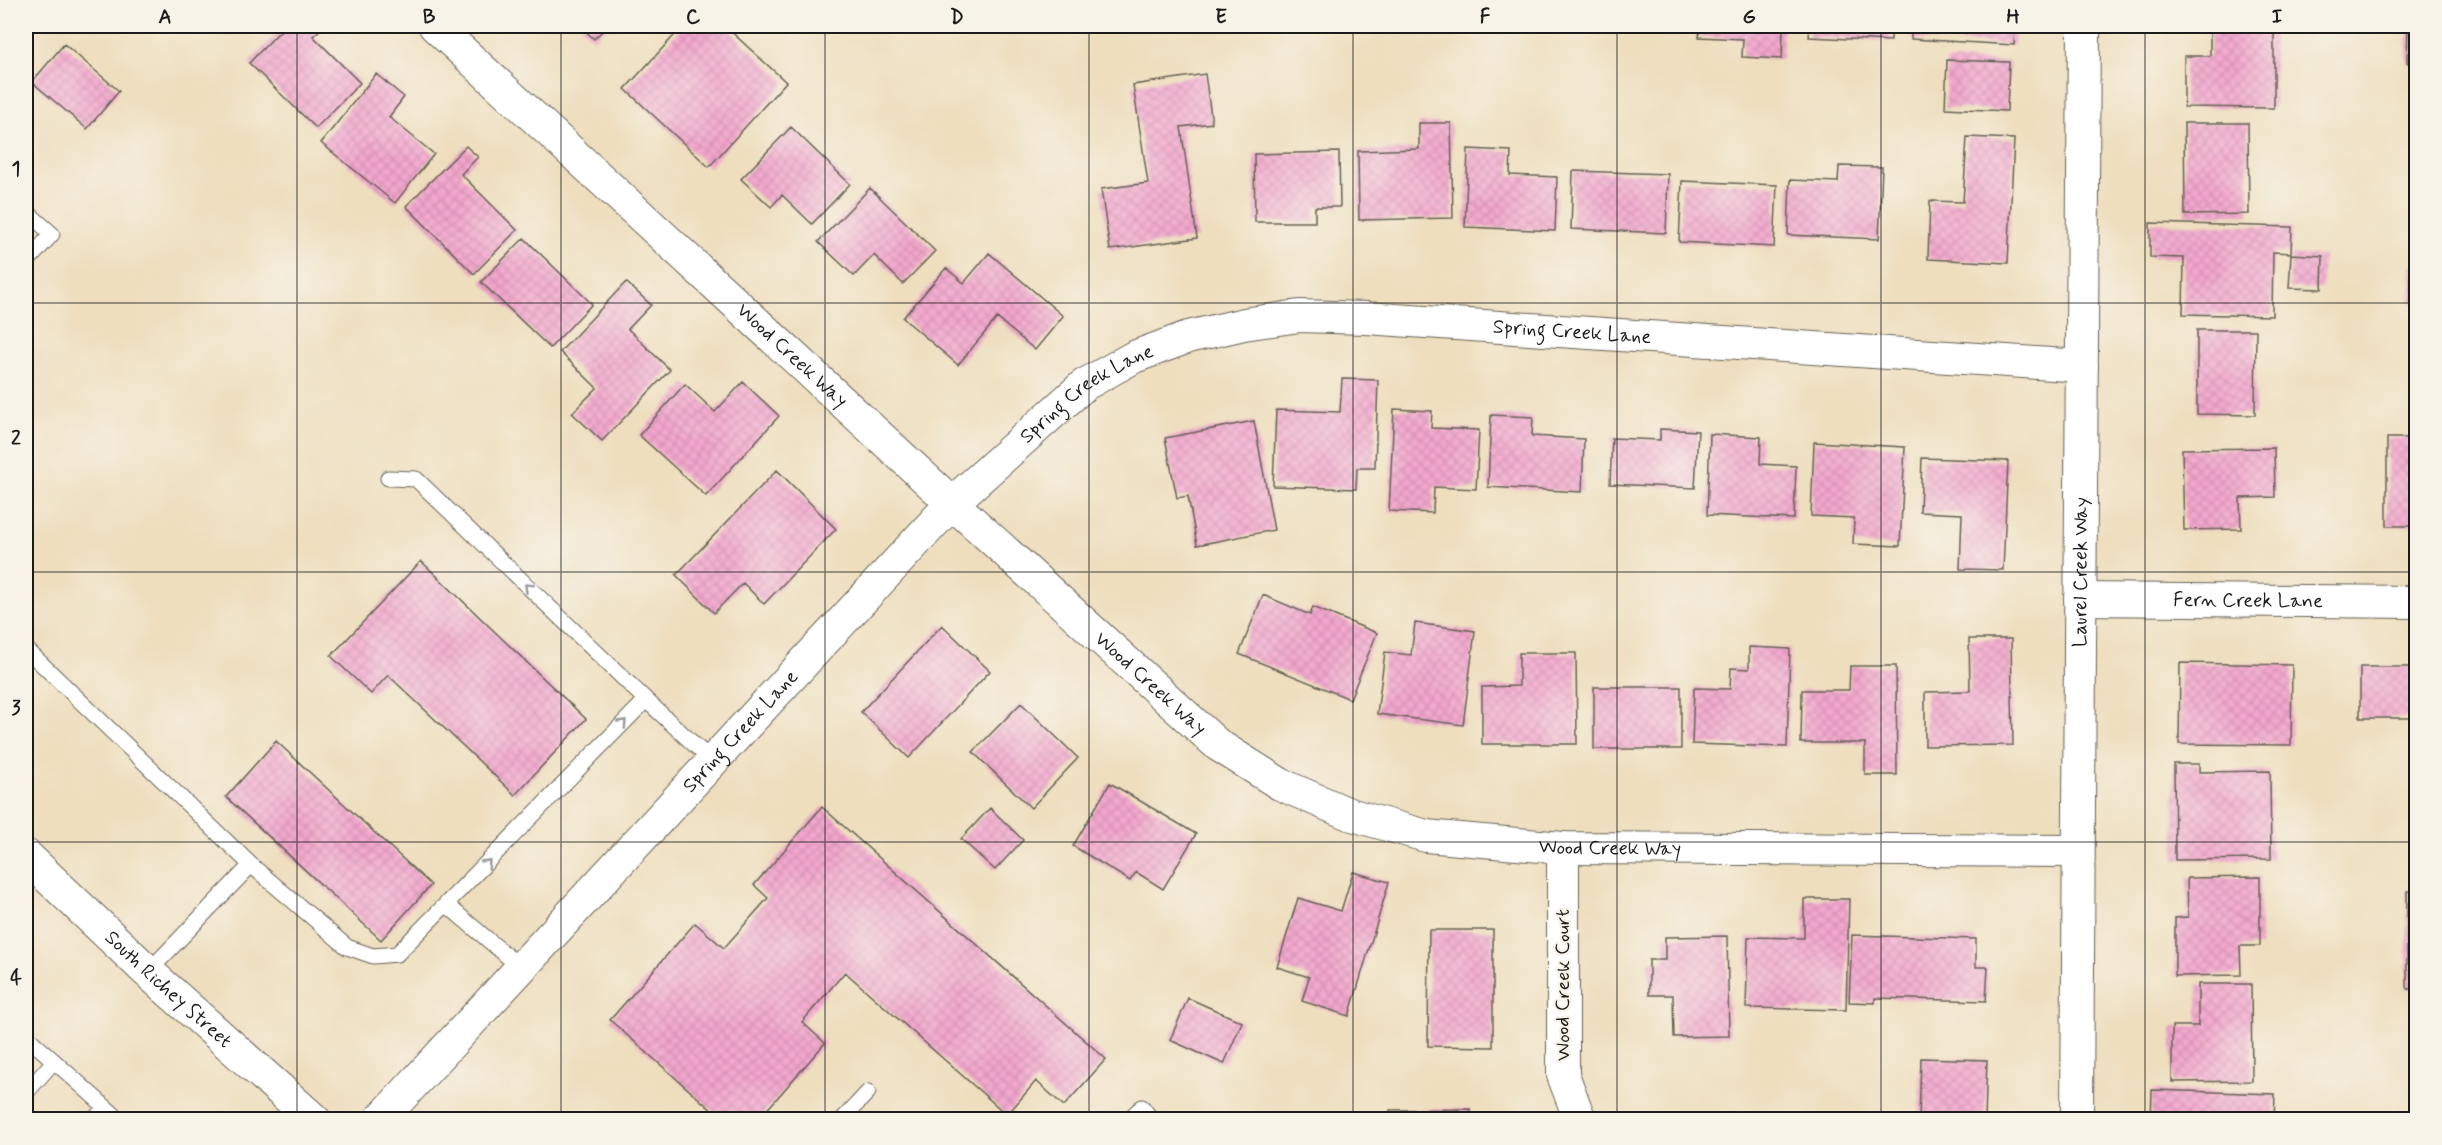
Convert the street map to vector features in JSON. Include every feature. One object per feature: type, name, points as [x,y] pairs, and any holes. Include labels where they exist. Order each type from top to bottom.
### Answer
[{"type":"main road","name":"South Richey Street","points":[[26,856],[148,972],[314,1119]]},
{"type":"street","name":"Wood Creek Way","points":[[435,26],[1218,746],[1280,784],[1349,814],[1426,836],[1563,848],[2078,851]]},
{"type":"street","name":"Laurel Creek Way","points":[[2077,1119],[2084,26]]},
{"type":"street","name":"Spring Creek Lane","points":[[380,1119],[952,503],[1084,385],[1134,357],[1188,338],[1244,324],[1299,316],[1378,319],[2082,366]]},
{"type":"street","name":"Fern Creek Lane","points":[[2080,599],[2416,602]]},
{"type":"street","name":"Wood Creek Court","points":[[1563,848],[1563,1075],[1580,1119]]},
{"type":"lane","points":[[26,211],[52,234],[26,263]]},
{"type":"lane","points":[[388,478],[416,479],[712,761]]},
{"type":"lane","points":[[26,649],[250,865],[348,947],[373,956],[397,954],[646,700]]},
{"type":"lane","points":[[148,972],[250,865]]},
{"type":"lane","points":[[447,905],[520,967]]},
{"type":"lane","points":[[26,1036],[120,1119]]},
{"type":"lane","points":[[26,1093],[54,1061]]},
{"type":"lane","points":[[842,1119],[868,1092]]},
{"type":"lane","points":[[94,1119],[105,1107]]},
{"type":"lane","points":[[1128,1119],[1142,1107],[1152,1119]]},
{"type":"building","points":[[285,26],[324,26],[313,36],[360,83],[316,128],[249,63]]},
{"type":"building","points":[[580,26],[607,26],[594,39]]},
{"type":"building","points":[[683,26],[725,26],[786,82],[709,167],[625,89]]},
{"type":"building","points":[[1700,26],[1783,26],[1782,59],[1742,57],[1743,39],[1699,37]]},
{"type":"building","points":[[1810,26],[1891,26],[1891,41],[1809,37]]},
{"type":"building","points":[[1911,26],[2015,26],[2014,45],[1911,39]]},
{"type":"building","points":[[2210,26],[2274,26],[2274,108],[2184,107],[2184,56],[2210,56]]},
{"type":"building","points":[[2408,26],[2416,26],[2416,63],[2407,63]]},
{"type":"building","points":[[64,44],[119,91],[87,129],[32,82]]},
{"type":"building","points":[[1947,60],[2009,62],[2007,111],[1945,108]]},
{"type":"building","points":[[376,74],[404,97],[389,117],[434,154],[395,203],[321,143]]},
{"type":"building","points":[[1205,74],[1212,123],[1181,127],[1197,238],[1110,250],[1101,189],[1148,183],[1133,85]]},
{"type":"building","points":[[1419,123],[1451,123],[1453,218],[1359,220],[1358,151],[1419,149]]},
{"type":"building","points":[[2184,123],[2248,123],[2249,214],[2185,215]]},
{"type":"building","points":[[791,127],[850,184],[812,224],[782,195],[771,207],[741,179]]},
{"type":"building","points":[[1967,137],[2014,139],[2008,263],[1928,259],[1930,201],[1963,202]]},
{"type":"building","points":[[466,146],[478,157],[461,174],[517,230],[474,274],[406,206]]},
{"type":"building","points":[[1468,149],[1511,151],[1510,175],[1557,177],[1555,231],[1465,227]]},
{"type":"building","points":[[1339,152],[1340,207],[1315,207],[1315,222],[1255,222],[1254,154]]},
{"type":"building","points":[[1839,166],[1882,167],[1879,239],[1788,235],[1790,180],[1838,182]]},
{"type":"building","points":[[1573,171],[1668,174],[1666,233],[1571,229]]},
{"type":"building","points":[[1682,181],[1777,185],[1774,247],[1679,242]]},
{"type":"building","points":[[870,188],[935,251],[903,284],[874,255],[854,276],[818,242]]},
{"type":"building","points":[[2150,223],[2292,227],[2291,253],[2273,252],[2272,316],[2183,314],[2184,258],[2150,257]]},
{"type":"building","points":[[524,238],[592,304],[550,348],[481,282]]},
{"type":"building","points":[[989,253],[1063,316],[1035,350],[997,318],[958,365],[903,318],[946,268],[964,283]]},
{"type":"building","points":[[2291,254],[2323,256],[2322,289],[2289,288]]},
{"type":"building","points":[[2411,265],[2416,265],[2416,304],[2411,304]]},
{"type":"building","points":[[626,282],[651,305],[628,329],[670,370],[602,441],[572,413],[597,388],[560,352]]},
{"type":"building","points":[[2197,330],[2256,330],[2255,415],[2197,414]]},
{"type":"building","points":[[2414,363],[2416,363],[2416,417],[2413,417]]},
{"type":"building","points":[[1342,379],[1378,380],[1375,468],[1357,468],[1356,489],[1273,486],[1276,410],[1340,412]]},
{"type":"building","points":[[743,382],[779,416],[706,496],[639,435],[685,384],[715,412]]},
{"type":"building","points":[[1394,409],[1432,411],[1431,428],[1479,430],[1476,489],[1434,487],[1433,513],[1389,511]]},
{"type":"building","points":[[1491,415],[1533,417],[1532,436],[1584,439],[1582,492],[1488,487]]},
{"type":"building","points":[[1254,421],[1274,530],[1197,545],[1188,496],[1177,498],[1165,438]]},
{"type":"building","points":[[1660,429],[1698,431],[1695,488],[1610,484],[1612,438],[1660,440]]},
{"type":"building","points":[[1710,434],[1761,437],[1760,464],[1796,466],[1794,519],[1707,515]]},
{"type":"building","points":[[2387,438],[2416,438],[2416,526],[2387,526]]},
{"type":"building","points":[[1814,442],[1905,447],[1900,546],[1853,544],[1854,518],[1811,516]]},
{"type":"building","points":[[2274,448],[2275,497],[2240,498],[2241,529],[2184,530],[2182,449]]},
{"type":"building","points":[[1922,458],[2008,461],[2003,570],[1960,569],[1962,514],[1920,512]]},
{"type":"building","points":[[777,470],[836,529],[764,604],[743,583],[714,613],[676,575]]},
{"type":"building","points":[[421,561],[586,719],[515,795],[388,675],[371,694],[331,656]]},
{"type":"building","points":[[1263,595],[1310,615],[1313,607],[1377,633],[1350,699],[1239,654]]},
{"type":"building","points":[[1415,623],[1475,631],[1463,725],[1377,714],[1385,652],[1411,655]]},
{"type":"building","points":[[942,625],[990,671],[909,758],[861,712]]},
{"type":"building","points":[[1969,639],[2011,639],[2013,745],[1925,746],[1925,692],[1970,691]]},
{"type":"building","points":[[1749,647],[1790,649],[1787,747],[1692,744],[1694,688],[1730,689],[1731,668],[1749,669]]},
{"type":"building","points":[[1519,653],[1576,653],[1577,744],[1482,744],[1482,687],[1519,686]]},
{"type":"building","points":[[2180,663],[2292,665],[2291,745],[2179,744]]},
{"type":"building","points":[[1850,666],[1896,666],[1897,775],[1865,775],[1865,743],[1801,743],[1802,690],[1849,690]]},
{"type":"building","points":[[2360,667],[2416,667],[2416,718],[2360,718]]},
{"type":"building","points":[[1594,687],[1681,687],[1681,749],[1594,749]]},
{"type":"building","points":[[1021,703],[1078,758],[1031,808],[973,752]]},
{"type":"building","points":[[276,741],[431,885],[381,940],[226,797]]},
{"type":"building","points":[[2174,764],[2199,764],[2199,772],[2270,771],[2271,859],[2175,860]]},
{"type":"building","points":[[1110,783],[1196,834],[1163,889],[1136,872],[1130,881],[1073,846]]},
{"type":"building","points":[[822,807],[1106,1059],[1064,1106],[1036,1081],[1007,1115],[845,972],[802,1022],[825,1043],[758,1120],[723,1120],[610,1020],[695,923],[724,948],[768,898],[754,885]]},
{"type":"building","points":[[990,808],[1023,840],[995,870],[961,839]]},
{"type":"building","points":[[1353,872],[1389,882],[1349,1016],[1302,1001],[1309,977],[1277,967],[1298,898],[1341,911]]},
{"type":"building","points":[[2260,877],[2260,946],[2240,946],[2241,975],[2175,976],[2175,918],[2188,917],[2187,878]]},
{"type":"building","points":[[2407,891],[2416,891],[2416,989],[2407,989]]},
{"type":"building","points":[[1804,899],[1849,899],[1846,1010],[1746,1008],[1748,937],[1804,938]]},
{"type":"building","points":[[1429,930],[1493,930],[1493,1047],[1428,1046]]},
{"type":"building","points":[[1852,935],[1976,939],[1976,967],[1988,967],[1986,1001],[1875,998],[1875,1003],[1849,1002]]},
{"type":"building","points":[[1727,936],[1729,1036],[1674,1037],[1673,995],[1649,995],[1649,960],[1665,960],[1665,937]]},
{"type":"building","points":[[2198,984],[2251,984],[2252,1081],[2172,1082],[2172,1026],[2198,1026]]},
{"type":"building","points":[[1188,998],[1242,1022],[1224,1064],[1170,1040]]},
{"type":"building","points":[[1921,1058],[1987,1060],[1985,1120],[1919,1120]]},
{"type":"building","points":[[2152,1090],[2275,1094],[2274,1120],[2151,1120]]},
{"type":"building","points":[[1470,1109],[1470,1120],[1391,1120],[1390,1110]]}]
